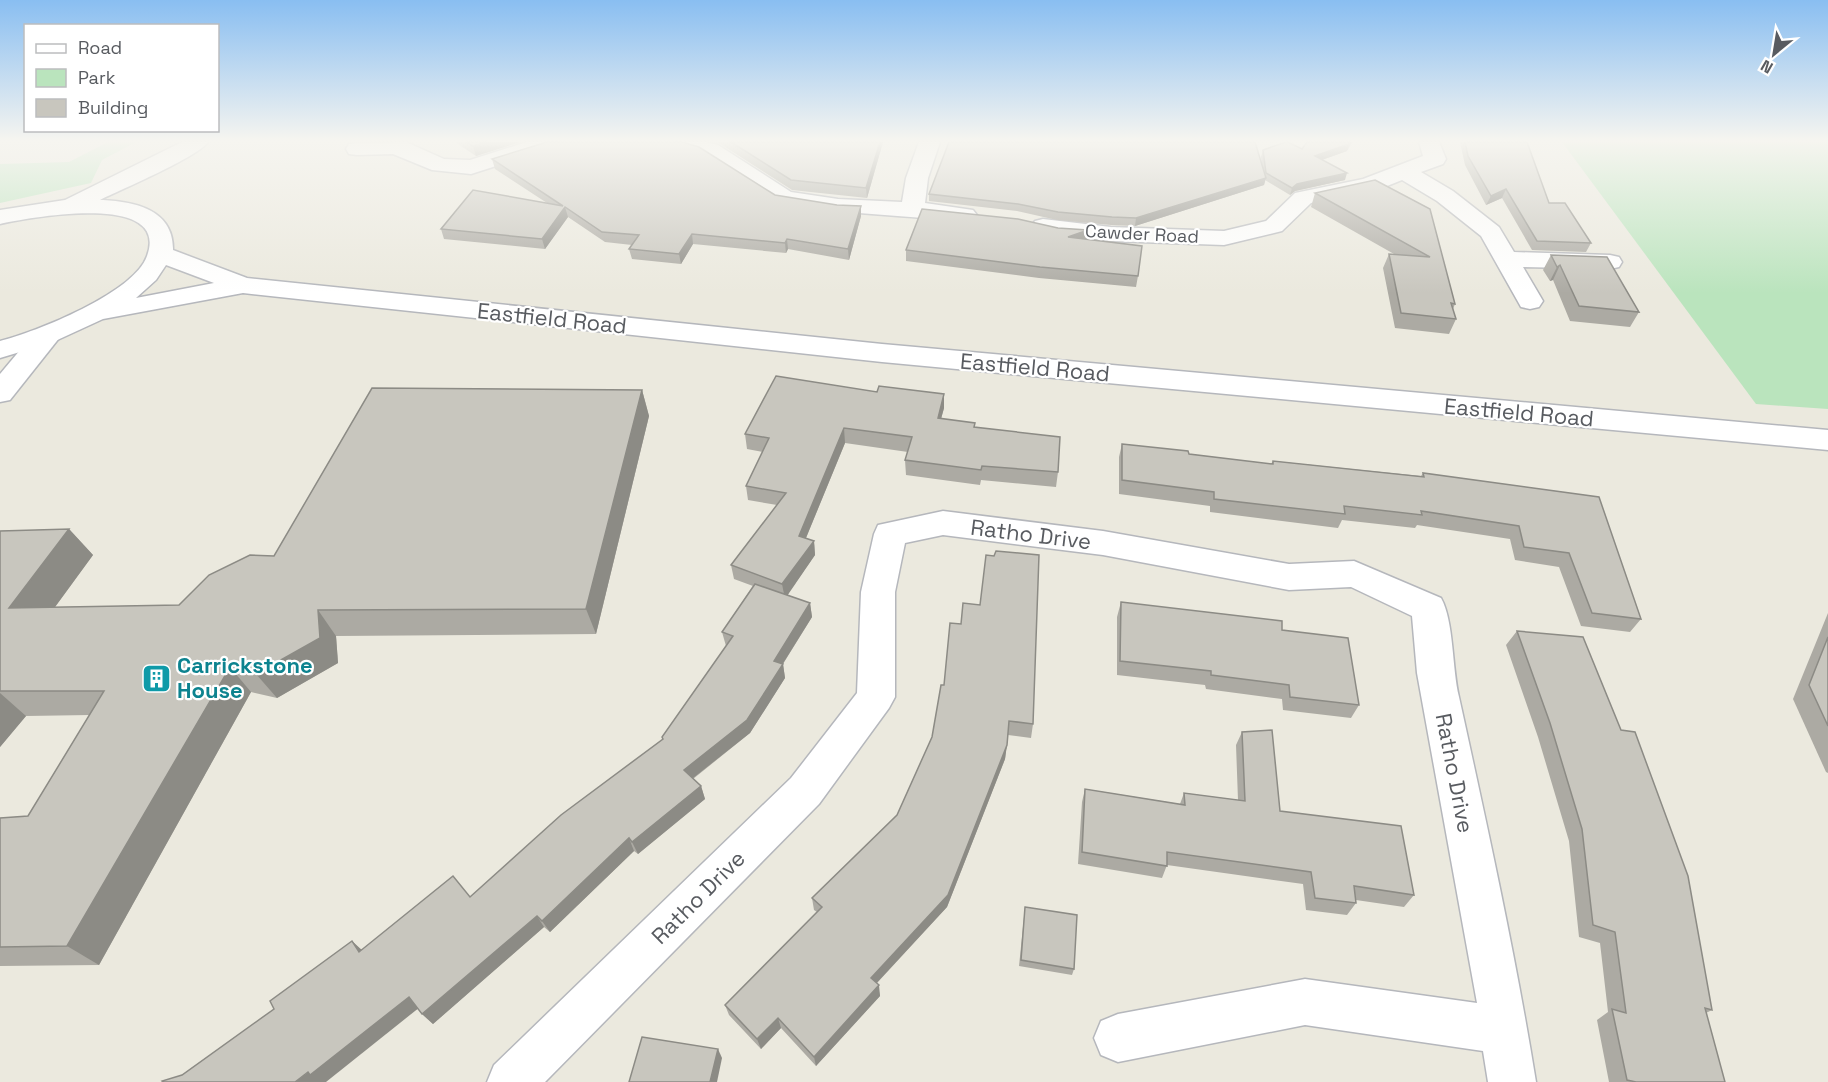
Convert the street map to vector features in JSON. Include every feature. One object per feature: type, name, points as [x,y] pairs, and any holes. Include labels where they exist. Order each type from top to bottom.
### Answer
[{"type":"street","points":[[71,205],[97,192]]},
{"type":"street","points":[[135,213],[147,192]]},
{"type":"street","points":[[776,192],[785,198],[838,206],[914,209],[982,216]]},
{"type":"street","points":[[914,209],[916,192]]},
{"type":"street","name":"Cawder Road","points":[[1017,220],[1078,231],[1224,237],[1274,226],[1303,198],[1331,192]]},
{"type":"street","points":[[1439,192],[1491,232],[1530,301]]},
{"type":"street","points":[[0,217],[30,210],[71,205],[106,206],[135,213],[153,222],[162,236],[160,254],[149,273],[128,293],[97,314],[46,337],[0,350]]},
{"type":"street","name":"Eastfield Road","points":[[160,254],[243,285],[882,353],[1828,440]]},
{"type":"street","points":[[1506,259],[1610,262]]},
{"type":"street","name":"Eastfield Road","points":[[97,314],[243,285]]},
{"type":"street","points":[[0,393],[46,337]]},
{"type":"street","name":"Ratho Drive","points":[[511,1082],[805,791],[876,697],[878,592],[891,534],[943,523],[1103,543],[1289,577],[1354,574],[1429,608],[1435,673],[1495,968],[1512,1082]]},
{"type":"street","points":[[1118,1038],[1305,1002],[1504,1030]]},
{"type":"green space","points":[[0,192],[48,192],[0,203]]},
{"type":"green space","points":[[1599,192],[1828,192],[1828,409],[1756,404]]},
{"type":"building","points":[[471,192],[487,192],[563,206],[543,192],[771,192],[837,205],[861,206],[848,249],[787,239],[785,243],[692,234],[679,254],[629,249],[639,235],[602,232],[565,207],[542,239],[441,229]]},
{"type":"building","points":[[1219,192],[1136,218],[1058,212],[1018,204],[929,194]]},
{"type":"building","points":[[1399,192],[1430,209],[1455,304],[1451,303],[1456,319],[1401,313],[1389,254],[1430,257],[1315,193]]},
{"type":"building","points":[[1508,192],[1545,192],[1549,203],[1565,203],[1591,243],[1537,241]]},
{"type":"building","points":[[922,209],[1018,219],[1058,228],[1088,230],[1068,237],[1142,246],[1138,276],[1040,267],[906,250]]},
{"type":"building","points":[[1551,255],[1607,257],[1639,312],[1579,306],[1560,265],[1557,267]]},
{"type":"building","points":[[776,376],[877,392],[879,386],[944,394],[938,418],[975,423],[974,427],[1060,437],[1058,472],[982,466],[981,470],[905,460],[912,437],[844,428],[799,536],[814,541],[782,584],[731,565],[786,493],[746,486],[769,438],[745,434]]},
{"type":"building","name":"Carrickstone House","points":[[372,388],[642,390],[586,609],[318,610],[320,638],[256,674],[230,667],[67,946],[0,947],[0,818],[28,816],[104,691],[0,691],[0,531],[69,529],[9,608],[179,605],[209,575],[250,555],[274,556]]},
{"type":"building","points":[[1122,444],[1273,464],[1273,461],[1424,477],[1423,473],[1599,497],[1641,619],[1592,613],[1569,553],[1524,547],[1519,526],[1421,511],[1422,515],[1344,506],[1345,514],[1214,499],[1214,492],[1122,480]]},
{"type":"building","points":[[996,551],[1039,555],[1033,724],[1009,721],[1007,745],[948,895],[871,978],[879,985],[814,1057],[778,1018],[757,1039],[725,1005],[822,907],[812,898],[897,815],[932,737],[941,685],[944,685],[950,623],[961,624],[963,603],[980,605],[986,555],[994,556]]},
{"type":"building","points":[[755,584],[810,603],[774,661],[783,664],[747,720],[684,770],[701,786],[632,842],[629,838],[542,921],[537,916],[422,1014],[409,997],[310,1075],[308,1072],[295,1082],[162,1081],[182,1075],[274,1009],[270,1001],[352,941],[359,952],[453,876],[470,897],[561,815],[663,739],[662,737],[733,636],[722,632]]},
{"type":"building","points":[[1121,602],[1282,621],[1282,630],[1348,638],[1359,705],[1290,697],[1289,685],[1211,675],[1211,671],[1120,661]]},
{"type":"building","points":[[1517,631],[1583,637],[1621,730],[1635,732],[1688,876],[1712,1010],[1705,1008],[1725,1082],[1636,1082],[1627,1080],[1612,1009],[1626,1013],[1615,932],[1593,925],[1582,829],[1550,723]]},
{"type":"building","points":[[1828,637],[1828,726],[1809,685]]},
{"type":"building","points":[[1272,730],[1280,811],[1401,826],[1414,895],[1354,886],[1356,903],[1315,898],[1311,872],[1167,852],[1167,866],[1082,852],[1085,789],[1185,805],[1184,793],[1245,801],[1242,732]]},
{"type":"building","points":[[1025,907],[1077,915],[1074,969],[1021,960]]},
{"type":"building","points":[[642,1037],[718,1049],[710,1082],[629,1082]]},
{"type":"place","name":"Carrickstone House","points":[[156,678]]}]
